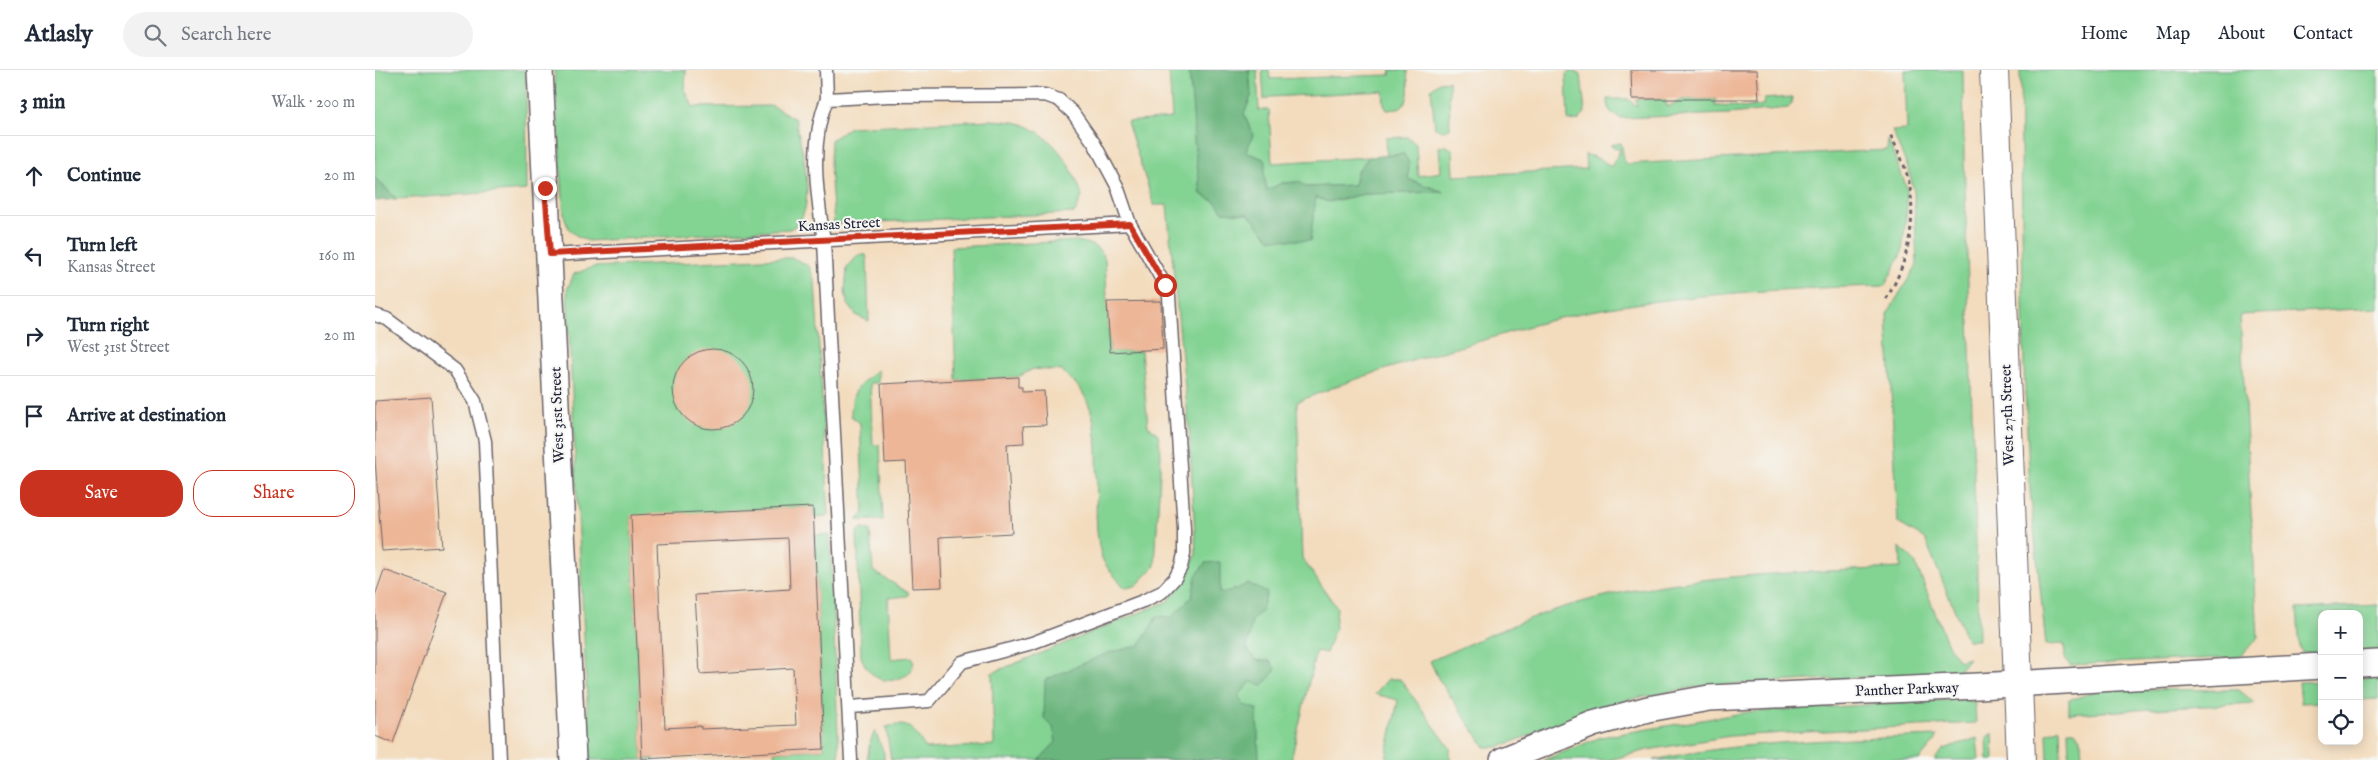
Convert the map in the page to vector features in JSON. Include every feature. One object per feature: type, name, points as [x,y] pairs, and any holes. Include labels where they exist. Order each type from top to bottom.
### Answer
[{"type":"main road","name":"West 27th Street","points":[[1994,70],[2021,760]]},
{"type":"street","name":"West 31st Street","points":[[540,70],[573,760]]},
{"type":"street","points":[[2363,664],[2378,663]]},
{"type":"street","name":"Panther Parkway","points":[[1503,760],[1593,724],[1648,709],[1709,698],[2318,666]]},
{"type":"lane","points":[[826,70],[827,99],[819,119],[817,142],[819,206],[825,241],[850,707],[851,760]]},
{"type":"lane","points":[[827,99],[889,96],[1045,95],[1059,100],[1073,112],[1094,143],[1117,186],[1130,224],[1165,285],[1170,304],[1184,529],[1184,554],[1175,578],[1162,592],[1032,644],[961,662],[929,701],[850,707]]},
{"type":"lane","name":"Kansas Street","points":[[550,254],[1130,224]]},
{"type":"lane","points":[[375,315],[387,320],[455,370],[475,401],[485,441],[499,760]]},
{"type":"path","points":[[1886,298],[1894,286],[1904,262],[1911,223],[1908,181],[1889,132]]},
{"type":"green space","points":[[375,70],[526,70],[527,190],[397,199],[375,178]]},
{"type":"green space","points":[[554,70],[686,70],[685,90],[693,107],[773,106],[795,119],[804,162],[807,195],[805,210],[799,221],[790,229],[588,241],[574,234],[567,225],[564,214]]},
{"type":"green space","points":[[1169,70],[1189,70],[1201,194],[1216,202],[1223,212],[1248,214],[1315,197],[1328,202],[1364,194],[1443,192],[1408,179],[1409,163],[1404,154],[1387,156],[1386,138],[1407,137],[1416,144],[1418,176],[1441,172],[1439,147],[1445,145],[1453,150],[1454,176],[1586,169],[1585,154],[1602,160],[1611,167],[1620,150],[1610,145],[1621,143],[1625,164],[1887,150],[1888,140],[1907,188],[1902,252],[1885,286],[1811,288],[1701,296],[1591,311],[1548,321],[1409,362],[1341,384],[1297,402],[1302,558],[1337,608],[1335,628],[1326,653],[1316,651],[1291,760],[891,760],[886,727],[894,725],[911,728],[926,749],[994,745],[992,673],[1168,601],[1184,582],[1196,554],[1189,428],[1167,205],[1154,205],[1127,122],[1172,118]]},
{"type":"green space","points":[[1189,70],[1249,70],[1251,96],[1244,114],[1253,135],[1246,152],[1266,160],[1264,175],[1267,190],[1282,183],[1299,182],[1306,187],[1354,185],[1357,172],[1369,157],[1404,154],[1409,163],[1408,179],[1444,192],[1364,194],[1328,202],[1316,197],[1310,241],[1270,239],[1248,214],[1223,212],[1216,202],[1201,194],[1194,141]]},
{"type":"green space","points":[[1249,70],[1257,70],[1259,110],[1269,110],[1272,163],[1369,157],[1357,172],[1354,185],[1306,187],[1299,182],[1282,183],[1267,191],[1263,175],[1266,160],[1246,152],[1244,114],[1251,96]]},
{"type":"green space","points":[[1262,70],[1269,70],[1270,79],[1390,75],[1391,70],[1407,70],[1408,91],[1402,106],[1387,110],[1384,105],[1383,91],[1270,97],[1264,100]]},
{"type":"green space","points":[[1905,70],[1963,70],[1979,640],[1967,640],[1925,539],[1898,523],[1887,314],[1917,265],[1914,191],[1908,168],[1892,131],[1907,130]]},
{"type":"green space","points":[[2020,70],[2378,70],[2378,308],[2240,315],[2258,637],[2240,657],[2070,665],[2065,658],[2064,644],[2046,645],[2030,491],[2024,368]]},
{"type":"green space","points":[[1573,71],[1581,74],[1585,113],[1578,120],[1568,121],[1566,74]]},
{"type":"green space","points":[[1449,81],[1450,128],[1443,131],[1435,128],[1431,89],[1439,82]]},
{"type":"green space","points":[[1792,97],[1791,105],[1788,108],[1729,114],[1621,118],[1610,111],[1607,99],[1628,99],[1637,106],[1636,99],[1665,99],[1667,107],[1684,99],[1716,99],[1715,106],[1731,105],[1743,108],[1763,105],[1764,99]]},
{"type":"green space","points":[[991,120],[1022,124],[1044,136],[1053,144],[1067,163],[1082,196],[1075,213],[834,224],[830,165],[831,140],[850,127]]},
{"type":"green space","points":[[375,178],[397,199],[375,201]]},
{"type":"green space","points":[[1076,241],[1097,248],[1105,259],[1110,351],[1141,351],[1148,426],[1158,434],[1161,454],[1155,566],[1136,586],[1125,588],[1109,570],[1102,558],[1096,517],[1097,450],[1095,428],[1090,408],[1079,387],[1062,371],[1033,369],[1018,377],[956,380],[951,247]]},
{"type":"green space","points":[[858,255],[866,255],[867,259],[869,321],[857,316],[848,304],[845,292],[847,268]]},
{"type":"green space","points":[[793,258],[809,266],[815,282],[829,516],[813,517],[813,507],[631,516],[642,758],[654,758],[654,760],[590,760],[567,290],[574,274],[593,267]]},
{"type":"green space","points":[[878,370],[878,383],[870,383],[873,445],[880,445],[883,520],[857,520],[864,513],[860,423],[851,416],[851,407],[857,389]]},
{"type":"green space","points":[[862,529],[870,530],[873,571],[909,593],[907,596],[888,598],[891,659],[911,657],[914,662],[910,673],[894,680],[881,679],[875,676],[870,672],[861,657],[857,532]]},
{"type":"green space","points":[[814,535],[830,535],[839,760],[775,760],[774,752],[824,749]]},
{"type":"green space","points":[[1900,547],[1915,562],[1948,645],[1959,661],[1969,658],[1958,672],[1702,686],[1625,700],[1498,747],[1485,747],[1438,678],[1430,661],[1535,617],[1571,605],[1611,595],[1693,581],[1734,577],[1901,568]]},
{"type":"green space","points":[[1220,562],[1220,593],[1237,589],[1248,583],[1267,593],[1261,612],[1252,620],[1247,649],[1256,660],[1270,661],[1276,669],[1263,685],[1251,682],[1238,696],[1244,705],[1257,709],[1259,760],[1039,760],[1056,742],[1053,727],[1044,718],[1045,680],[1108,653],[1140,645],[1157,616],[1172,617],[1192,596],[1196,576],[1205,563]]},
{"type":"green space","points":[[2378,605],[2378,650],[2363,651],[2363,610],[2318,610],[2318,653],[2302,652],[2300,648],[2297,609]]},
{"type":"green space","points":[[2378,678],[2378,699],[2363,700],[2363,679]]},
{"type":"green space","points":[[1388,679],[1400,679],[1450,748],[1450,760],[1386,760],[1398,700],[1375,694]]},
{"type":"green space","points":[[2318,681],[2318,702],[2301,703],[2299,682]]},
{"type":"green space","points":[[2104,689],[2239,690],[2255,703],[2069,714],[2069,700]]},
{"type":"green space","points":[[1965,699],[1975,703],[1976,723],[1730,736],[1648,750],[1609,760],[1544,760],[1601,737],[1749,712]]},
{"type":"green space","points":[[2060,728],[2061,760],[2048,760],[2047,733]]},
{"type":"green space","points":[[875,731],[884,753],[884,760],[867,760],[870,742]]},
{"type":"green space","points":[[2068,731],[2075,731],[2081,738],[2082,760],[2069,760]]},
{"type":"green space","points":[[1993,733],[1994,760],[1988,760],[1987,737]]},
{"type":"green space","points":[[1937,736],[1936,740],[1919,760],[1654,760],[1724,748],[1794,742]]},
{"type":"green space","points":[[1977,738],[1979,760],[1934,760],[1944,749]]},
{"type":"building","points":[[1631,70],[1757,70],[1759,99],[1632,99]]},
{"type":"building","points":[[1161,301],[1163,349],[1110,352],[1107,302]]},
{"type":"building","points":[[713,349],[728,352],[741,361],[750,374],[753,389],[750,404],[741,417],[728,426],[713,429],[698,426],[685,417],[676,404],[673,389],[676,374],[685,361],[698,352]]},
{"type":"building","points":[[1018,377],[1018,387],[1022,387],[1022,392],[1044,391],[1046,425],[1023,426],[1024,443],[1007,444],[1012,533],[940,537],[942,587],[912,588],[906,462],[885,463],[881,384]]},
{"type":"building","points":[[431,397],[442,547],[382,551],[375,460],[375,401]]},
{"type":"building","points":[[813,507],[824,749],[642,759],[631,515]],"holes":[[[788,538],[790,589],[695,595],[700,674],[793,668],[796,725],[701,729],[701,726],[665,728],[657,544]]]},
{"type":"building","points":[[384,570],[447,592],[393,743],[375,736],[375,596]]},
{"type":"route","points":[[545,188],[550,254],[1130,224],[1165,285]]}]
